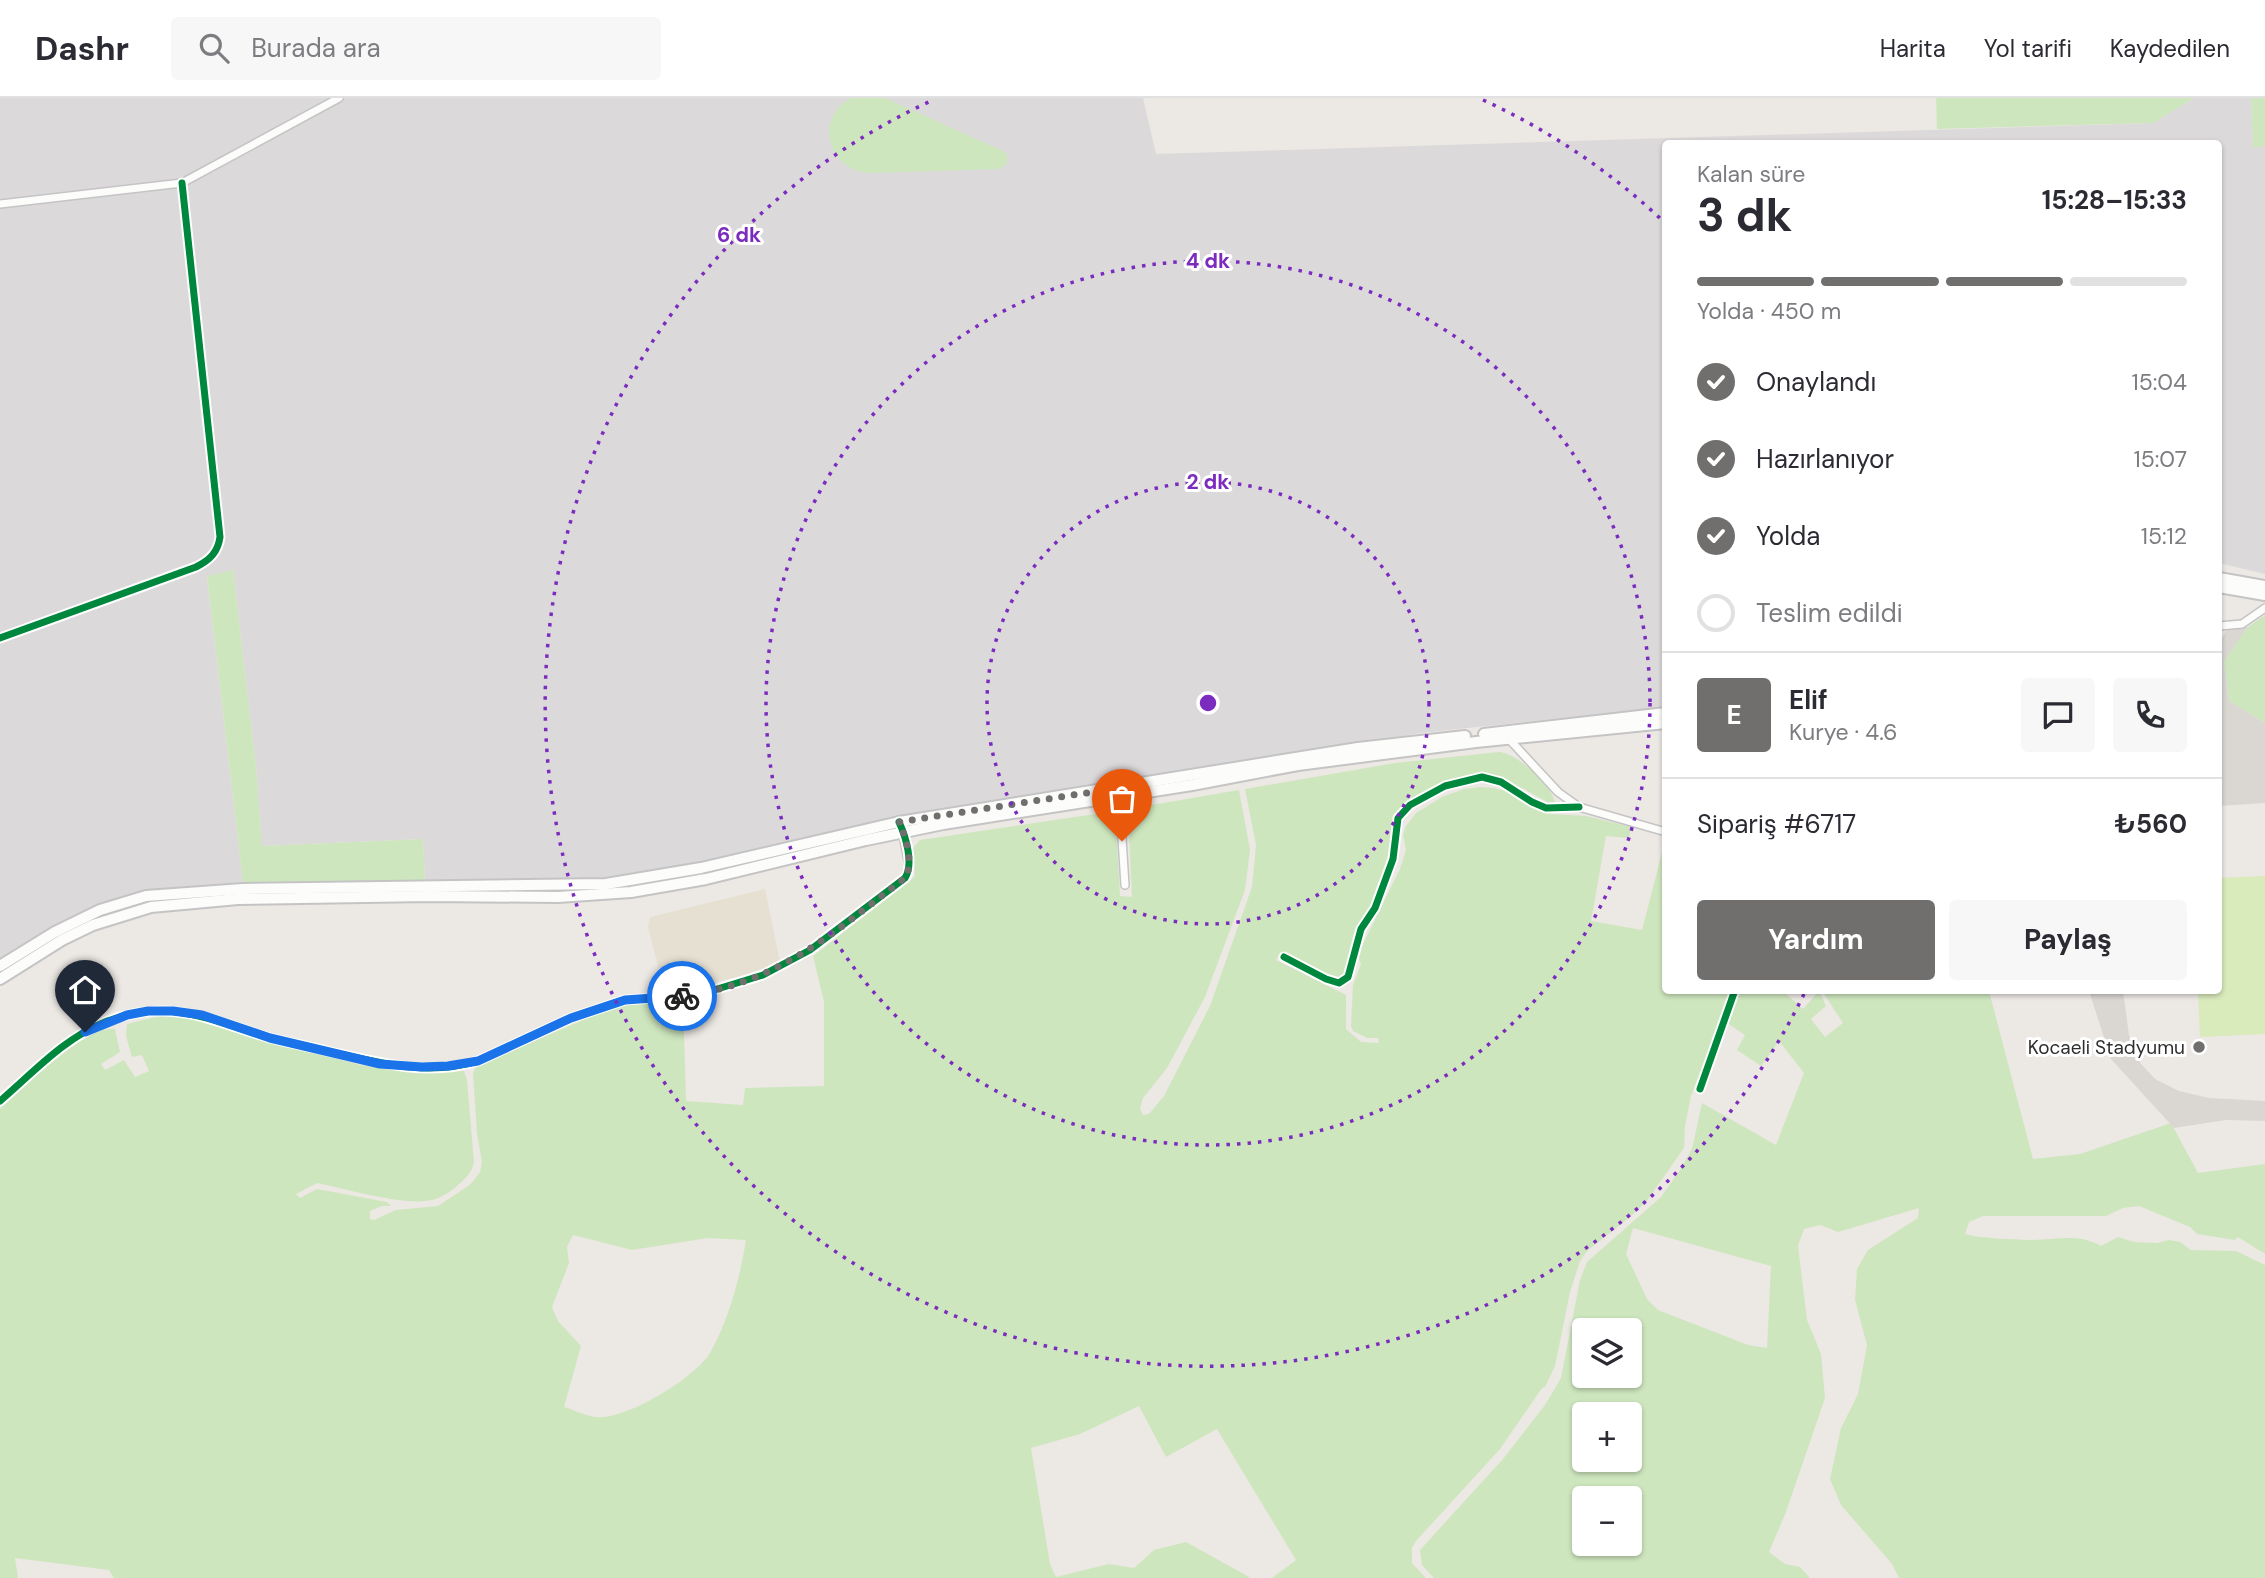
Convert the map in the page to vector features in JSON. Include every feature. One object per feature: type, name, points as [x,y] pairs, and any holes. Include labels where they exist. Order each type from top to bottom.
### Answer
[{"type":"main road","points":[[2222,579],[2265,586]]},
{"type":"main road","points":[[2222,588],[2265,595]]},
{"type":"main road","points":[[0,967],[55,932],[100,910],[146,896],[243,889],[606,884],[701,868],[901,827],[1298,765],[1662,714]]},
{"type":"main road","points":[[1506,735],[1662,723]]},
{"type":"main road","points":[[0,979],[62,940],[93,925],[150,907],[238,899],[595,896],[706,879],[901,827]]},
{"type":"street","points":[[0,204],[182,183],[339,98]]},
{"type":"street","points":[[0,638],[197,567],[211,558],[219,544],[182,183]]},
{"type":"street","points":[[2222,626],[2242,624],[2265,608]]},
{"type":"street","points":[[1506,735],[1558,792],[1579,807]]},
{"type":"street","points":[[1284,957],[1326,979],[1339,983],[1348,977],[1361,929],[1375,908],[1393,859],[1398,818],[1410,804],[1445,786],[1482,777],[1501,782],[1546,808],[1579,807],[1662,831]]},
{"type":"street","points":[[1119,792],[1125,886]]},
{"type":"street","points":[[0,1101],[50,1055],[76,1037],[106,1022],[148,1011],[202,1015],[270,1038],[380,1064],[422,1067],[469,1064],[599,1008],[625,1000],[685,996],[714,990],[763,975],[810,950],[905,878],[909,866],[901,827]]},
{"type":"street","points":[[1700,1089],[1734,994]]},
{"type":"shaded area","points":[[0,98],[1143,98],[1156,154],[2153,123],[2194,98],[2251,98],[2253,147],[2265,146],[2265,574],[2222,564],[2222,140],[1662,140],[1662,707],[1421,733],[913,814],[868,829],[620,880],[425,883],[423,839],[262,846],[256,767],[233,570],[207,577],[243,883],[157,890],[115,900],[84,912],[0,963]]},
{"type":"shaded area","points":[[2248,627],[2224,661],[2229,701],[2265,723],[2265,803],[2222,806],[2222,637],[2228,628]]},
{"type":"shaded area","points":[[765,889],[780,962],[741,976],[665,994],[648,927],[650,917]]},
{"type":"shaded area","points":[[2090,994],[2123,994],[2134,1051],[2141,1064],[2155,1079],[2179,1091],[2209,1098],[2265,1101],[2265,1121],[2226,1120],[2174,1128],[2111,1059]]},
{"type":"green space","points":[[851,98],[885,98],[1001,150],[1007,154],[1007,164],[999,169],[870,173],[856,170],[836,154],[829,130],[839,107]]},
{"type":"green space","points":[[1936,98],[2194,98],[2153,123],[1937,129]]},
{"type":"green space","points":[[2251,98],[2265,98],[2265,146],[2253,148]]},
{"type":"green space","points":[[233,570],[256,767],[262,846],[423,839],[425,883],[243,883],[207,576]]},
{"type":"green space","points":[[2265,615],[2265,723],[2229,701],[2224,661],[2248,627]]},
{"type":"green space","points":[[1499,752],[1524,764],[1553,796],[1555,803],[1549,803],[1492,776],[1426,795],[1397,818],[1382,879],[1346,975],[1339,981],[1281,952],[1276,960],[1346,995],[1346,1029],[1361,1042],[1379,1043],[1378,1038],[1367,1038],[1353,1031],[1353,985],[1361,964],[1359,959],[1362,946],[1400,869],[1406,850],[1403,835],[1406,826],[1416,813],[1442,797],[1464,789],[1494,788],[1513,793],[1551,814],[1586,816],[1631,827],[1629,838],[1606,836],[1591,921],[1642,930],[1662,852],[1662,994],[1730,994],[1691,1096],[1684,1148],[1646,1202],[1587,1251],[1580,1261],[1570,1292],[1555,1366],[1545,1387],[1500,1449],[1412,1548],[1412,1563],[1426,1578],[1272,1578],[1296,1560],[1217,1429],[1166,1457],[1139,1406],[1080,1434],[1031,1448],[1050,1564],[1056,1577],[1109,1564],[1134,1568],[1154,1550],[1186,1542],[1251,1578],[114,1578],[109,1570],[15,1558],[18,1578],[0,1578],[0,1109],[72,1047],[103,1030],[115,1029],[120,1052],[101,1064],[105,1070],[124,1060],[135,1077],[149,1071],[142,1055],[132,1057],[126,1036],[127,1024],[160,1016],[189,1017],[360,1065],[409,1072],[464,1071],[474,1162],[469,1174],[451,1191],[436,1199],[410,1201],[377,1197],[317,1183],[296,1194],[300,1198],[317,1189],[387,1202],[391,1206],[370,1211],[370,1219],[374,1220],[396,1210],[438,1206],[471,1184],[480,1172],[482,1162],[477,1134],[473,1073],[476,1066],[597,1014],[636,1002],[683,999],[686,1101],[743,1105],[745,1088],[824,1086],[824,1002],[813,956],[915,876],[913,848],[920,840],[1115,811],[1120,896],[1132,897],[1128,809],[1239,790],[1250,850],[1245,890],[1205,997],[1167,1068],[1143,1098],[1140,1108],[1143,1115],[1149,1114],[1164,1096],[1210,1006],[1252,887],[1256,845],[1245,789],[1395,763]],"holes":[[[573,1235],[632,1250],[708,1238],[746,1240],[728,1312],[717,1340],[702,1363],[658,1396],[624,1412],[595,1417],[564,1407],[581,1346],[558,1321],[552,1307],[569,1263],[567,1247]]]},
{"type":"green space","name":"Kocaeli Stadyumu","points":[[2265,876],[2265,1034],[2200,1037],[2198,994],[2222,994],[2222,878]]},
{"type":"green space","points":[[1738,994],[1786,994],[1803,1009],[1816,994],[1820,994],[1826,1006],[1811,1019],[1825,1037],[1843,1023],[1824,994],[1990,994],[2033,1159],[2080,1154],[2171,1123],[2198,1173],[2265,1164],[2265,1254],[2238,1237],[2235,1240],[2197,1234],[2190,1227],[2139,1206],[2123,1208],[2106,1216],[1983,1216],[1969,1222],[1965,1234],[2031,1240],[2075,1238],[2101,1246],[2118,1237],[2134,1242],[2157,1243],[2169,1240],[2180,1242],[2191,1250],[2236,1251],[2265,1265],[2265,1578],[1899,1578],[1892,1564],[1841,1505],[1830,1479],[1841,1428],[1858,1394],[1867,1345],[1855,1300],[1857,1269],[1868,1250],[1918,1218],[1919,1208],[1838,1232],[1820,1225],[1804,1229],[1798,1246],[1807,1320],[1821,1354],[1825,1398],[1786,1512],[1769,1552],[1785,1564],[1800,1567],[1810,1578],[1434,1578],[1422,1565],[1420,1550],[1503,1459],[1545,1405],[1561,1378],[1572,1321],[1572,1388],[1642,1388],[1642,1318],[1573,1318],[1580,1280],[1587,1262],[1661,1197],[1680,1170],[1692,1149],[1702,1103],[1776,1145],[1804,1073],[1779,1041],[1761,1066],[1737,1050],[1745,1035],[1727,1023]],"holes":[[[1633,1228],[1771,1266],[1767,1348],[1748,1345],[1658,1310],[1647,1299],[1626,1254]]]},
{"type":"cycle path","points":[[0,638],[196,567],[209,558],[217,547],[220,537],[182,183]]},
{"type":"cycle path","points":[[1284,957],[1326,979],[1339,983],[1348,977],[1361,929],[1375,908],[1393,859],[1398,818],[1410,805],[1445,786],[1482,777],[1501,782],[1546,808],[1579,807]]},
{"type":"cycle path","points":[[0,1101],[76,1037],[105,1022],[149,1011],[170,1011],[208,1018],[270,1038],[364,1059],[402,1066],[440,1068],[478,1061],[571,1018],[625,1000],[685,996],[763,975],[810,950],[905,878],[909,858],[899,822]]},
{"type":"cycle path","points":[[1700,1089],[1734,994]]},
{"type":"way so far","points":[[682,996],[735,984],[786,964],[810,950],[905,878],[909,866],[904,832],[899,822],[1118,788],[1122,841]]},
{"type":"place","name":"Kocaeli Stadyumu","points":[[2199,1047]]},
{"type":"route","points":[[85,1032],[127,1015],[148,1011],[173,1011],[202,1015],[270,1038],[380,1064],[400,1067],[448,1066],[478,1061],[571,1018],[625,1000],[682,996]]}]
